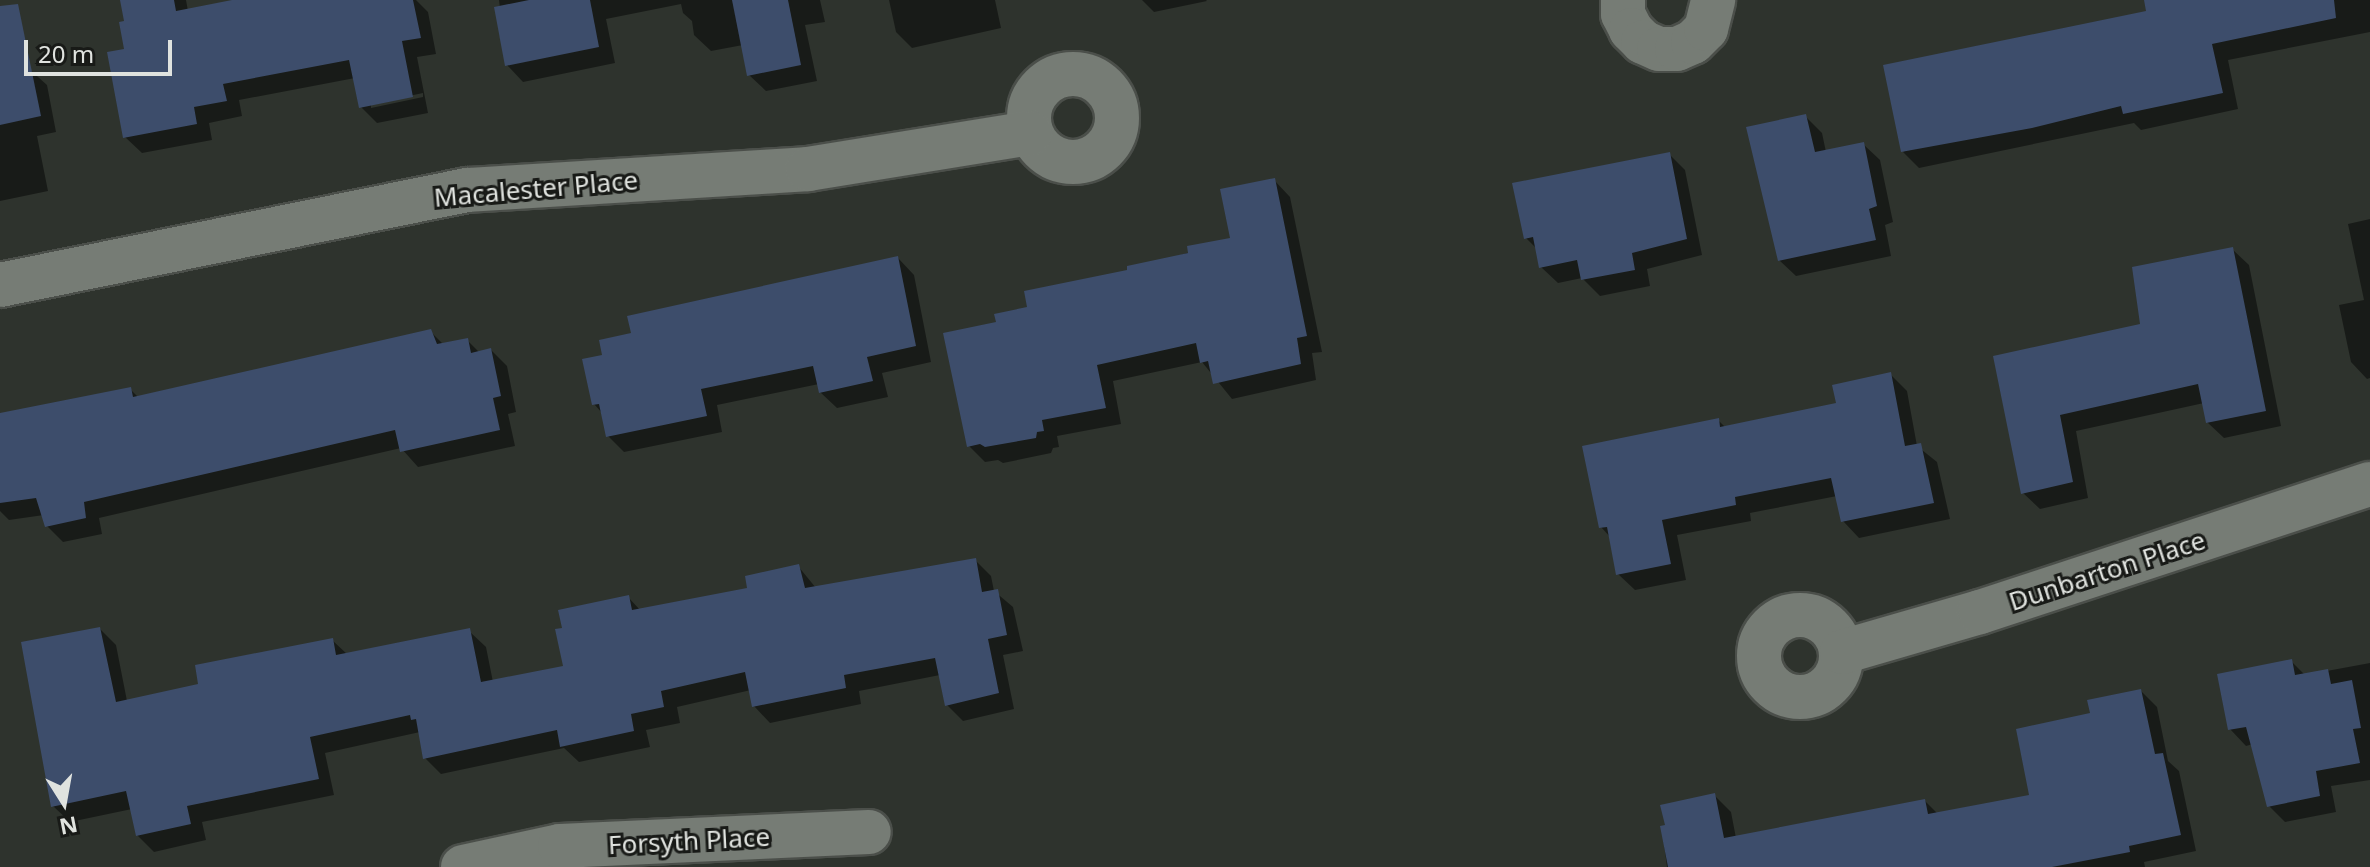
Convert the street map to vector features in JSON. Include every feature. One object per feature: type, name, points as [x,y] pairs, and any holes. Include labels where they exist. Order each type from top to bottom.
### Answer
[{"type":"street","points":[[1623,0],[1623,14],[1631,30],[1643,42],[1659,49],[1677,49],[1693,42],[1706,29],[1713,0]]},
{"type":"street","name":"Macalester Place","points":[[0,285],[467,190],[808,169],[1030,133]]},
{"type":"street","name":"Dunbarton Place","points":[[1842,652],[1980,612],[2370,484]]},
{"type":"street","name":"Forsyth Place","points":[[463,867],[560,846],[869,832]]},
{"type":"building","points":[[120,0],[174,0],[176,11],[232,0],[413,0],[421,38],[402,41],[413,97],[359,108],[349,60],[223,84],[227,101],[194,107],[197,124],[123,138],[107,52],[124,49],[119,22],[124,21]]},
{"type":"building","points":[[529,0],[590,0],[599,47],[505,66],[494,7]]},
{"type":"building","points":[[732,0],[788,0],[801,65],[747,76]]},
{"type":"building","points":[[2144,0],[2334,0],[2336,18],[2212,44],[2223,93],[2123,114],[2121,106],[2032,128],[1901,152],[1883,65],[2146,11]]},
{"type":"building","points":[[18,4],[41,116],[0,125],[0,6]]},
{"type":"building","points":[[1806,114],[1815,152],[1864,142],[1877,206],[1869,209],[1876,240],[1778,261],[1746,127]]},
{"type":"building","points":[[1670,152],[1687,239],[1632,253],[1635,270],[1581,280],[1577,260],[1539,268],[1533,237],[1524,239],[1512,183]]},
{"type":"building","points":[[1275,178],[1307,336],[1297,338],[1301,364],[1213,384],[1208,361],[1200,363],[1196,343],[1097,365],[1106,408],[1042,420],[1044,431],[1037,432],[1036,438],[967,447],[943,333],[996,322],[994,314],[1027,307],[1024,291],[1127,270],[1127,266],[1188,253],[1187,246],[1230,238],[1220,189]]},
{"type":"building","points":[[2233,247],[2266,411],[2206,423],[2198,384],[2060,415],[2073,482],[2021,494],[1993,356],[2140,324],[2132,267]]},
{"type":"building","points":[[898,256],[916,346],[867,357],[873,381],[819,393],[813,366],[701,389],[707,416],[606,437],[599,404],[592,405],[582,359],[602,355],[599,340],[631,333],[627,316]]},
{"type":"building","points":[[431,329],[437,344],[468,338],[471,353],[491,348],[501,396],[493,398],[500,430],[400,452],[395,430],[84,502],[86,518],[45,527],[36,498],[0,503],[0,413],[131,387],[133,397]]},
{"type":"building","points":[[1891,372],[1905,446],[1921,443],[1934,503],[1841,522],[1831,478],[1735,497],[1736,505],[1662,520],[1671,564],[1616,575],[1607,527],[1599,528],[1582,446],[1719,418],[1720,427],[1836,403],[1832,385]]},
{"type":"building","points":[[976,558],[982,592],[998,589],[1007,635],[988,639],[999,693],[945,706],[935,658],[844,675],[846,688],[752,707],[745,672],[661,691],[664,707],[631,714],[634,731],[560,747],[557,730],[423,759],[416,719],[411,720],[410,715],[310,737],[319,779],[187,806],[191,824],[136,836],[126,791],[51,807],[21,642],[100,627],[116,702],[198,684],[195,665],[333,638],[336,655],[470,628],[481,682],[563,666],[555,629],[562,628],[558,610],[629,595],[632,610],[747,588],[745,576],[799,564],[805,588]]},
{"type":"building","points":[[2292,659],[2295,675],[2328,669],[2331,684],[2352,680],[2361,728],[2353,729],[2360,763],[2316,771],[2320,796],[2267,807],[2246,727],[2228,730],[2217,674]]},
{"type":"building","points":[[2141,689],[2155,754],[2163,753],[2181,835],[2129,846],[2130,852],[2052,867],[1668,867],[1660,826],[1665,825],[1660,805],[1715,793],[1724,838],[1925,799],[1928,814],[2029,795],[2016,729],[2090,713],[2087,700]]}]
